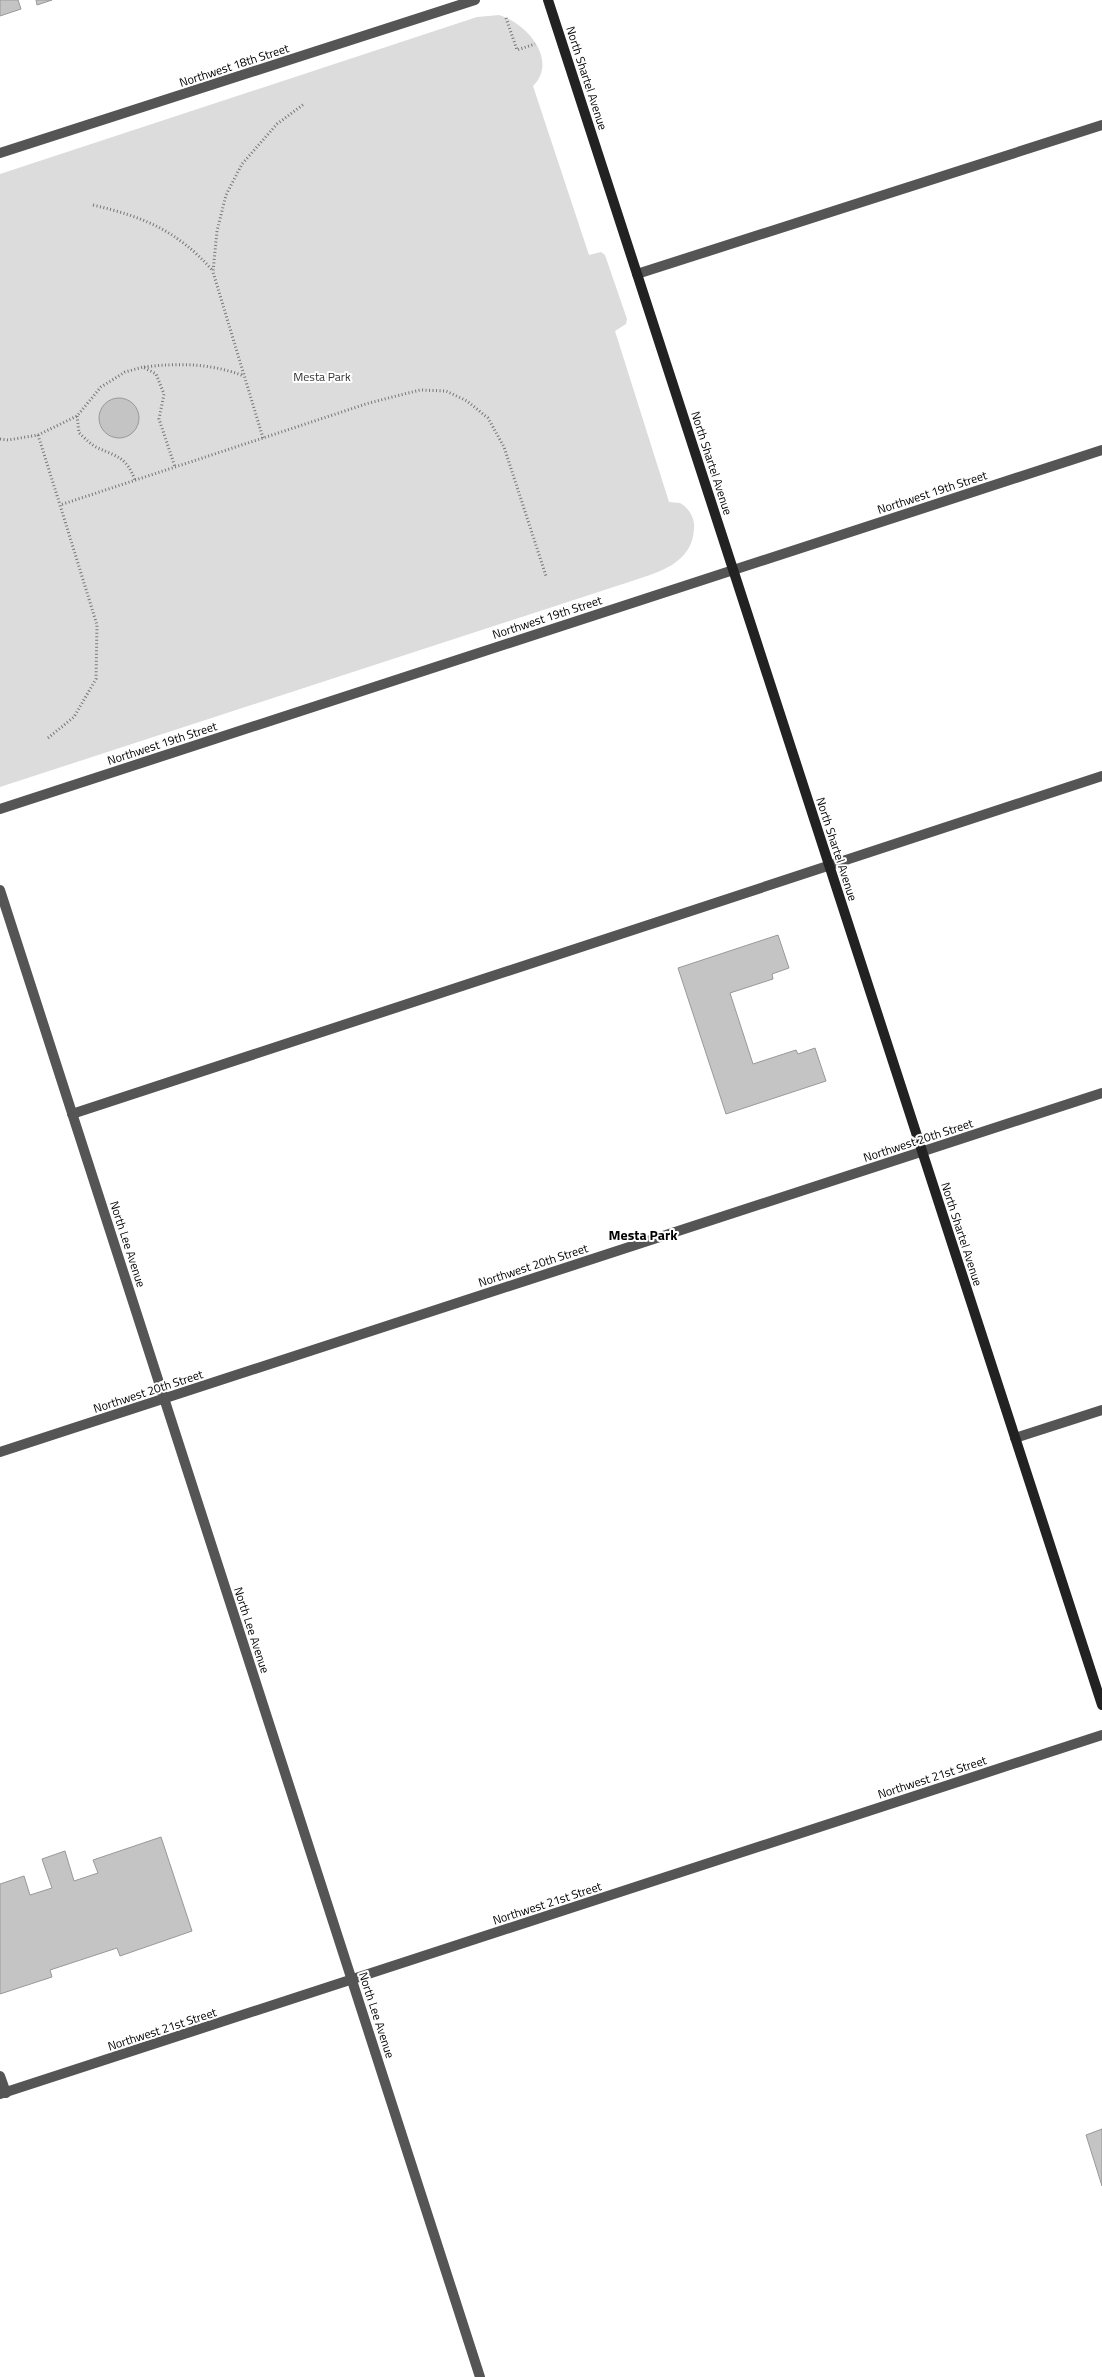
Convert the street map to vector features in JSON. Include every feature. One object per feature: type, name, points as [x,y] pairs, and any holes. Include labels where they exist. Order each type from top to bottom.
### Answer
[{"type":"street","name":"Northwest 18th Street","points":[[0,153],[475,0]]},
{"type":"street","name":"North Shartel Avenue","points":[[548,0],[1102,1705]]},
{"type":"street","points":[[637,274],[1102,125]]},
{"type":"street","name":"Northwest 19th Street","points":[[0,809],[1102,450]]},
{"type":"street","points":[[72,1114],[1102,776]]},
{"type":"street","name":"North Lee Avenue","points":[[0,890],[480,2377]]},
{"type":"street","name":"Northwest 20th Street","points":[[0,1452],[1102,1093]]},
{"type":"street","points":[[1015,1438],[1102,1410]]},
{"type":"street","name":"Northwest 21st Street","points":[[3,2094],[1102,1735]]},
{"type":"street","points":[[0,2076],[3,2094]]},
{"type":"path","points":[[506,18],[517,50],[535,44]]},
{"type":"path","points":[[263,438],[213,272],[218,231],[226,194],[242,164],[277,124],[304,104]]},
{"type":"path","points":[[93,205],[131,214],[174,235],[196,252],[213,272]]},
{"type":"path","points":[[0,438],[8,440],[38,435],[77,416],[101,387],[125,372],[143,367],[197,364],[226,369],[244,376]]},
{"type":"path","points":[[143,367],[156,374],[164,394],[159,419],[175,467]]},
{"type":"path","points":[[60,505],[369,402],[420,390],[446,391],[467,401],[488,418],[504,446],[546,576]]},
{"type":"path","points":[[77,416],[79,433],[96,447],[119,456],[130,467],[135,480]]},
{"type":"path","points":[[38,435],[97,625],[96,679],[74,717],[48,738]]},
{"type":"green space","name":"Mesta Park","points":[[499,15],[509,19],[528,34],[541,54],[540,76],[533,86],[589,255],[601,252],[605,255],[627,319],[626,324],[615,331],[669,502],[680,503],[689,511],[692,517],[694,529],[692,541],[687,550],[673,564],[643,578],[0,787],[0,174],[477,17]]},
{"type":"building","points":[[0,0],[18,0],[21,9],[0,16]]},
{"type":"building","points":[[36,0],[52,0],[37,5]]},
{"type":"building","points":[[123,398],[130,401],[136,407],[139,418],[138,426],[130,435],[123,438],[115,438],[108,435],[100,426],[99,414],[102,407],[111,399]]},
{"type":"building","points":[[778,935],[789,968],[772,974],[773,979],[730,993],[753,1064],[796,1050],[798,1054],[815,1048],[826,1081],[726,1114],[678,968]]},
{"type":"building","points":[[161,1837],[192,1931],[120,1956],[117,1948],[50,1970],[52,1977],[0,1994],[0,1884],[24,1876],[30,1895],[52,1888],[42,1859],[65,1851],[74,1881],[98,1873],[93,1860]]},
{"type":"building","points":[[1102,2129],[1102,2186],[1086,2135]]},
{"type":"district","name":"Mesta Park","points":[[643,1234]]}]
